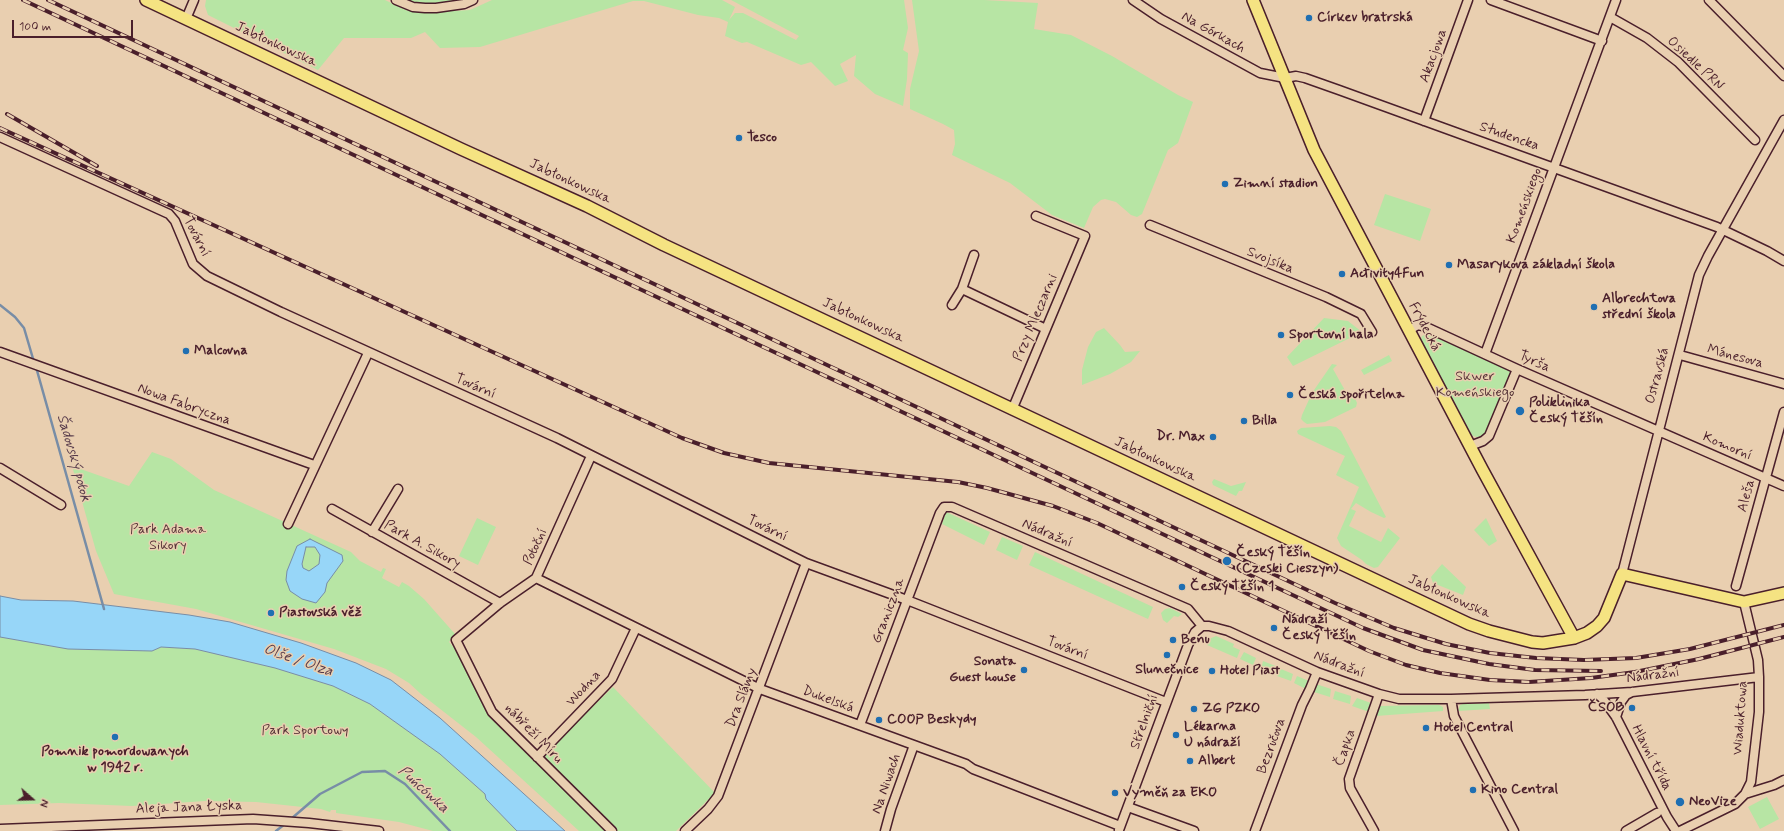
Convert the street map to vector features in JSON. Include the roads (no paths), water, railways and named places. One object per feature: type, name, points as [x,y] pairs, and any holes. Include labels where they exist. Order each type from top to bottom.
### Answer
[{"type":"main road","name":"Jabłonkowska","points":[[146,0],[461,149],[588,206],[664,245],[1469,624],[1495,633],[1532,642],[1543,643],[1574,638]]},
{"type":"main road","name":"Frýdecká","points":[[1253,0],[1314,150],[1470,446],[1574,638]]},
{"type":"main road","name":"Ostravská","points":[[1574,638],[1587,633],[1597,626],[1604,618],[1622,574]]},
{"type":"main road","points":[[1622,574],[1744,602],[1784,593]]},
{"type":"street","points":[[186,19],[194,0]]},
{"type":"street","points":[[396,0],[413,7],[425,8],[443,7],[473,0]]},
{"type":"street","name":"Na Górkach","points":[[1133,0],[1161,19],[1260,74],[1285,78]]},
{"type":"street","name":"Akacjowa","points":[[1424,121],[1468,0]]},
{"type":"street","points":[[1491,0],[1602,41]]},
{"type":"street","name":"Komeńskiego","points":[[1485,354],[1616,0]]},
{"type":"street","points":[[1709,0],[1784,76]]},
{"type":"street","name":"Osiedle PRN","points":[[1610,18],[1647,38],[1678,62],[1755,140]]},
{"type":"street","name":"Studencka","points":[[1285,78],[1296,76],[1305,78],[1554,167],[1723,230],[1767,251],[1784,261]]},
{"type":"street","name":"Ostravská","points":[[1622,574],[1700,275],[1708,256],[1784,120]]},
{"type":"street","name":"Tovární","points":[[0,137],[169,214],[175,222],[194,264],[207,276],[368,353],[557,438],[806,563],[907,600],[1166,702]]},
{"type":"street","name":"Przy Mleczarni","points":[[1012,410],[1085,236],[1036,216]]},
{"type":"street","name":"Svojsíka","points":[[1150,225],[1326,297],[1361,314],[1372,332]]},
{"type":"street","points":[[952,305],[962,289],[974,255]]},
{"type":"street","points":[[962,289],[1046,329]]},
{"type":"street","name":"Tyrša","points":[[1409,330],[1418,325],[1426,327],[1659,432]]},
{"type":"street","name":"Nowa Fabryczna","points":[[0,352],[314,466]]},
{"type":"street","points":[[288,524],[368,353]]},
{"type":"street","name":"Mánesova","points":[[1680,355],[1784,384]]},
{"type":"street","points":[[1470,446],[1483,441],[1489,436],[1517,369]]},
{"type":"street","name":"Aleša","points":[[1736,586],[1784,412]]},
{"type":"street","name":"Komorní","points":[[1659,432],[1784,486]]},
{"type":"street","name":"Potoční","points":[[456,640],[500,603],[536,578],[591,456]]},
{"type":"street","points":[[0,468],[61,505]]},
{"type":"street","points":[[372,532],[398,489]]},
{"type":"street","name":"Graniczna","points":[[860,725],[940,513],[944,507]]},
{"type":"street","name":"Nádražní","points":[[944,507],[952,508],[1188,609],[1202,626],[1209,626],[1228,631],[1317,672],[1379,694],[1399,699],[1451,699],[1632,692],[1759,677]]},
{"type":"street","name":"Park A. Sikory","points":[[332,509],[500,603]]},
{"type":"street","name":"Dra Slámy","points":[[685,831],[718,796],[760,689],[806,563]]},
{"type":"street","name":"Dukelská","points":[[536,578],[760,689],[914,745],[1120,829]]},
{"type":"street","name":"Wiaduktowa","points":[[1744,602],[1758,660],[1759,677],[1759,712],[1751,782],[1745,794]]},
{"type":"street","name":"Střelniční","points":[[1120,829],[1188,646],[1195,632],[1202,626]]},
{"type":"street","name":"Wodna","points":[[537,757],[612,679],[636,628]]},
{"type":"street","name":"nábřeží Míru","points":[[456,640],[492,712],[612,831]]},
{"type":"street","name":"Bezručova","points":[[1255,831],[1302,705],[1317,672]]},
{"type":"street","name":"Hlavní třída","points":[[1616,717],[1620,702],[1626,695],[1632,692]]},
{"type":"street","name":"Čapka","points":[[1374,831],[1350,788],[1349,779],[1379,694]]},
{"type":"street","name":"Hlavní třída","points":[[1597,694],[1606,703],[1616,717],[1667,817],[1676,831]]},
{"type":"street","points":[[1451,699],[1454,716],[1503,813],[1514,831]]},
{"type":"street","name":"Na Niwach","points":[[885,831],[891,809],[914,745]]},
{"type":"street","points":[[1680,831],[1735,804],[1745,794],[1774,785],[1784,780]]},
{"type":"street","points":[[1128,807],[1194,831]]},
{"type":"street","points":[[1626,831],[1657,813]]},
{"type":"street","name":"Aleja Jana Łyska","points":[[0,829],[253,819],[309,823],[379,831]]},
{"type":"water","points":[[310,539],[342,555],[343,561],[327,583],[325,592],[316,603],[302,599],[290,591],[286,580],[287,571],[297,546]],"holes":[[[306,547],[315,547],[320,555],[319,564],[309,571],[303,568],[302,564]]]},
{"type":"water","name":"Olše / Olza","points":[[0,596],[21,600],[73,601],[189,615],[230,622],[301,643],[356,663],[391,680],[440,718],[565,831],[517,831],[486,799],[485,794],[440,754],[370,704],[333,686],[275,668],[195,649],[161,647],[152,651],[68,649],[0,637]]},
{"type":"waterway","name":"Šadovský potok","points":[[0,305],[15,317],[24,328],[34,362]]},
{"type":"waterway","name":"Šadovský potok","points":[[36,367],[104,609]]},
{"type":"waterway","name":"Puńcówka","points":[[291,819],[320,794],[362,772],[385,771],[405,784],[450,831]]},
{"type":"waterway","name":"Puńcówka","points":[[276,831],[285,824]]},
{"type":"railway","points":[[23,0],[1363,628],[1423,650],[1489,664],[1535,670],[1601,671]]},
{"type":"railway","points":[[48,0],[1335,603],[1394,628],[1446,644],[1490,653],[1536,658],[1584,660],[1636,658],[1690,649],[1784,625]]},
{"type":"railway","points":[[7,114],[97,166]]},
{"type":"railway","points":[[0,128],[682,438],[724,453],[769,463],[958,482],[987,488],[1053,506],[1097,523],[1369,651],[1406,665],[1440,673],[1490,680],[1529,682],[1591,678],[1635,672],[1699,659],[1784,637]]},
{"type":"place","name":"Církev bratrská","points":[[1309,18]]},
{"type":"place","name":"Tesco","points":[[739,138]]},
{"type":"place","name":"Zimní stadion","points":[[1225,184]]},
{"type":"place","name":"Masarykova základní škola","points":[[1449,265]]},
{"type":"place","name":"Activity4Fun","points":[[1342,274]]},
{"type":"place","name":"Albrechtova střední škola","points":[[1594,307]]},
{"type":"place","name":"Sportovní hala","points":[[1281,335]]},
{"type":"place","name":"Malcovna","points":[[186,351]]},
{"type":"place","name":"Česká spořitelna","points":[[1290,395]]},
{"type":"place","name":"Poliklinika Český Těšín","points":[[1520,411]]},
{"type":"place","name":"Billa","points":[[1244,421]]},
{"type":"place","name":"Dr. Max","points":[[1213,437]]},
{"type":"place","name":"Český Těšín (Czeski Cieszyn)","points":[[1227,561]]},
{"type":"place","name":"Český Těšín 1","points":[[1182,587]]},
{"type":"place","name":"Piastovská věž","points":[[271,613]]},
{"type":"place","name":"Nádraží Český Těšín","points":[[1274,628]]},
{"type":"place","name":"Benu","points":[[1173,640]]},
{"type":"place","name":"Slunečnice","points":[[1167,655]]},
{"type":"place","name":"Sonata Guest house","points":[[1024,670]]},
{"type":"place","name":"Hotel Piast","points":[[1212,671]]},
{"type":"place","name":"ČSOB","points":[[1632,708]]},
{"type":"place","name":"ZG PZKO","points":[[1194,709]]},
{"type":"place","name":"COOP Beskydy","points":[[879,720]]},
{"type":"place","name":"Hotel Central","points":[[1426,728]]},
{"type":"place","name":"Lékarna U nádraží","points":[[1176,735]]},
{"type":"place","name":"Pomnik pomordowanych w 1942 r.","points":[[115,737]]},
{"type":"place","name":"Albert","points":[[1190,761]]},
{"type":"place","name":"Kino Central","points":[[1473,790]]},
{"type":"place","name":"Vyměň za EKO","points":[[1115,793]]},
{"type":"place","name":"NeoVize","points":[[1680,802]]},
{"type":"park label","name":"Skwer Komeńskiego","points":[[1475,386]]},
{"type":"park label","name":"Park Adama Sikory","points":[[168,538]]},
{"type":"park label","name":"Park Sportowy","points":[[305,731]]}]
